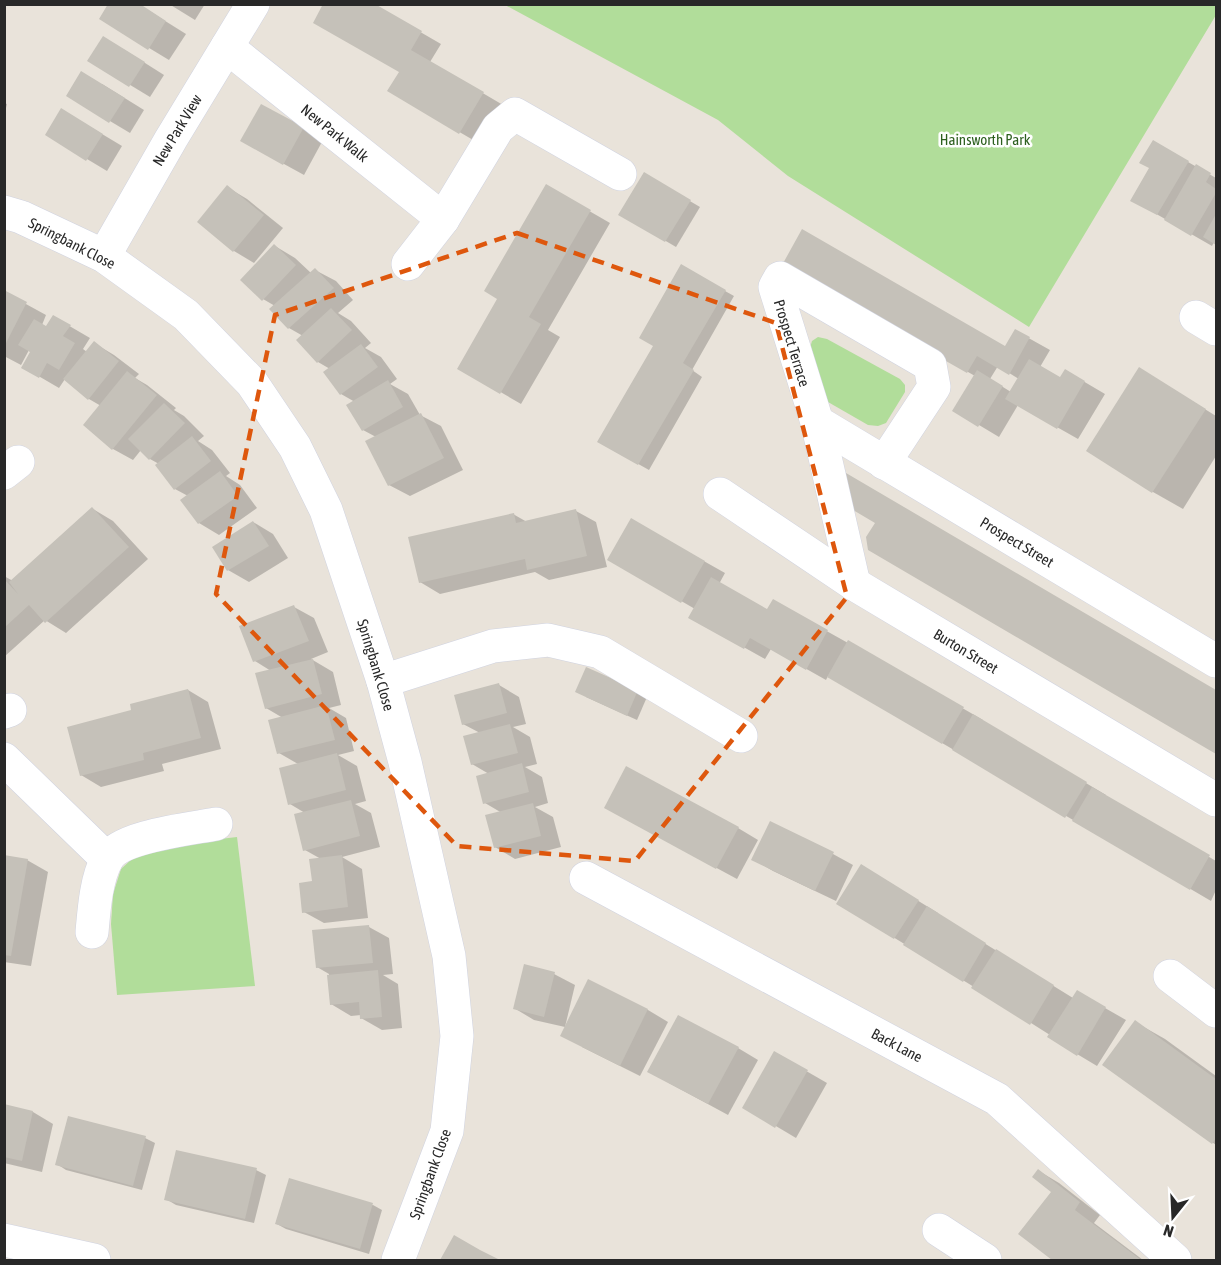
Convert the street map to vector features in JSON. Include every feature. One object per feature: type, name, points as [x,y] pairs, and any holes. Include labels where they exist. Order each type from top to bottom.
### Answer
[{"type":"street","name":"New Park View","points":[[104,256],[171,139],[253,4]]},
{"type":"street","name":"New Park Walk","points":[[227,47],[443,219]]},
{"type":"street","points":[[408,264],[443,219],[498,128],[516,114],[620,174]]},
{"type":"street","name":"Springbank Close","points":[[4,212],[21,217],[104,256],[186,315],[252,383],[295,447],[326,510],[383,681],[405,762],[449,956],[457,1036],[447,1131],[398,1260]]},
{"type":"street","name":"Prospect Terrace","points":[[854,584],[817,422],[775,287],[780,278],[930,365],[934,387],[884,463]]},
{"type":"street","name":"Prospect Street","points":[[817,422],[1216,661]]},
{"type":"street","name":"Burton Street","points":[[720,494],[854,584],[1216,800]]},
{"type":"street","points":[[383,681],[493,646],[548,640],[600,652],[741,736]]},
{"type":"street","points":[[4,759],[107,859]]},
{"type":"street","points":[[92,932],[94,901],[107,859],[116,849],[141,838],[216,824]]},
{"type":"street","name":"Back Lane","points":[[586,878],[997,1099],[1175,1260]]},
{"type":"street","points":[[1170,976],[1216,1011]]},
{"type":"street","points":[[939,1230],[985,1260]]},
{"type":"street","points":[[4,1240],[94,1260]]},
{"type":"highlighted area","points":[[517,233],[776,323],[847,597],[635,861],[457,846],[216,594],[275,315]]},
{"type":"green space","name":"Hainsworth Park","points":[[1216,4],[1216,15],[1029,327],[788,176],[718,120],[505,5]]},
{"type":"green space","points":[[818,337],[827,339],[900,379],[905,385],[905,392],[886,423],[878,426],[868,425],[828,402],[810,348],[812,341]]},
{"type":"green space","points":[[237,837],[255,986],[117,995],[111,924],[113,894],[121,869],[133,858],[152,847]]},
{"type":"building","points":[[108,4],[140,4],[166,21],[148,50],[99,19]]},
{"type":"building","points":[[323,4],[375,4],[422,31],[411,50],[484,92],[459,134],[387,91],[399,72],[313,23]]},
{"type":"building","points":[[103,36],[145,62],[129,87],[87,61]]},
{"type":"building","points":[[81,71],[125,98],[109,123],[66,96]]},
{"type":"building","points":[[261,104],[304,127],[283,165],[240,141]]},
{"type":"building","points":[[61,108],[103,134],[86,161],[45,135]]},
{"type":"building","points":[[1153,140],[1189,161],[1157,215],[1130,201],[1149,168],[1139,163]]},
{"type":"building","points":[[1196,164],[1211,173],[1206,182],[1216,189],[1216,193],[1191,236],[1164,220]]},
{"type":"building","points":[[644,172],[691,200],[665,242],[618,215]]},
{"type":"building","points":[[546,184],[591,210],[529,317],[541,324],[500,394],[457,369],[497,299],[484,291]]},
{"type":"building","points":[[227,185],[264,215],[233,252],[197,222]]},
{"type":"building","points":[[1216,214],[1216,245],[1203,237]]},
{"type":"building","points":[[802,229],[1005,346],[1015,329],[1030,337],[1009,375],[977,356],[967,373],[781,267]]},
{"type":"building","points":[[274,244],[296,265],[262,301],[240,280]]},
{"type":"building","points":[[681,264],[726,290],[683,363],[694,370],[638,465],[597,442],[653,346],[639,338]]},
{"type":"building","points":[[315,268],[334,288],[288,329],[269,309]]},
{"type":"building","points":[[4,290],[27,302],[4,347]]},
{"type":"building","points":[[331,308],[352,330],[317,363],[296,340]]},
{"type":"building","points":[[53,315],[71,325],[63,336],[75,343],[59,370],[47,363],[39,378],[21,368],[30,352],[18,345],[34,319],[46,326]]},
{"type":"building","points":[[94,341],[119,361],[88,400],[63,379]]},
{"type":"building","points":[[361,344],[378,367],[340,395],[323,372]]},
{"type":"building","points":[[1029,359],[1060,377],[1065,369],[1085,381],[1057,429],[1005,399]]},
{"type":"building","points":[[1139,367],[1206,409],[1152,493],[1086,451]]},
{"type":"building","points":[[977,370],[1003,386],[978,427],[952,411]]},
{"type":"building","points":[[127,371],[157,395],[112,450],[83,425]]},
{"type":"building","points":[[388,380],[403,407],[362,431],[346,405]]},
{"type":"building","points":[[164,403],[185,423],[149,460],[128,439]]},
{"type":"building","points":[[421,413],[444,458],[388,486],[365,441]]},
{"type":"building","points":[[192,436],[211,461],[174,490],[155,465]]},
{"type":"building","points":[[220,471],[238,496],[198,524],[180,500]]},
{"type":"building","points":[[846,473],[1216,690],[1216,754],[868,550],[866,537],[875,523],[848,507],[839,485]]},
{"type":"building","points":[[92,507],[129,547],[45,623],[29,605],[4,628],[4,579],[18,594],[9,582]]},
{"type":"building","points":[[576,509],[587,556],[527,570],[525,559],[419,583],[408,537],[514,513],[516,523]]},
{"type":"building","points":[[631,518],[705,561],[681,603],[607,560]]},
{"type":"building","points":[[253,521],[269,546],[227,571],[212,547]]},
{"type":"building","points":[[711,577],[767,609],[773,599],[828,630],[806,670],[750,638],[744,649],[688,618]]},
{"type":"building","points":[[294,605],[309,641],[253,662],[239,626]]},
{"type":"building","points":[[848,640],[964,707],[942,744],[827,677]]},
{"type":"building","points":[[313,659],[322,694],[265,709],[255,673]]},
{"type":"building","points":[[586,667],[638,690],[627,716],[575,692]]},
{"type":"building","points":[[499,683],[507,713],[462,725],[454,695]]},
{"type":"building","points":[[188,689],[201,738],[143,753],[144,760],[80,776],[67,727],[131,710],[130,704]]},
{"type":"building","points":[[326,705],[335,740],[277,754],[268,720]]},
{"type":"building","points":[[973,714],[1087,782],[1065,818],[952,750]]},
{"type":"building","points":[[510,724],[518,753],[471,765],[463,736]]},
{"type":"building","points":[[337,753],[346,790],[288,805],[279,768]]},
{"type":"building","points":[[522,763],[529,792],[483,804],[476,776]]},
{"type":"building","points":[[626,766],[739,827],[716,869],[604,808]]},
{"type":"building","points":[[1092,787],[1210,855],[1190,890],[1072,821]]},
{"type":"building","points":[[351,800],[360,836],[303,851],[294,814]]},
{"type":"building","points":[[533,803],[541,836],[494,848],[485,815]]},
{"type":"building","points":[[770,821],[834,852],[815,891],[751,860]]},
{"type":"building","points":[[4,855],[28,859],[11,956],[4,955]]},
{"type":"building","points":[[342,855],[348,907],[302,913],[299,883],[312,881],[309,859]]},
{"type":"building","points":[[861,864],[919,900],[894,939],[836,904]]},
{"type":"building","points":[[927,906],[986,943],[963,982],[903,945]]},
{"type":"building","points":[[369,925],[373,963],[316,968],[312,930]]},
{"type":"building","points":[[996,949],[1054,985],[1030,1025],[971,988]]},
{"type":"building","points":[[524,964],[555,972],[544,1017],[513,1009]]},
{"type":"building","points":[[378,970],[382,1017],[360,1019],[359,1002],[330,1005],[327,975]]},
{"type":"building","points":[[588,979],[648,1009],[620,1066],[560,1036]]},
{"type":"building","points":[[1077,990],[1106,1007],[1077,1056],[1047,1037]]},
{"type":"building","points":[[678,1015],[739,1047],[708,1104],[647,1072]]},
{"type":"building","points":[[1135,1020],[1216,1079],[1216,1138],[1212,1144],[1102,1065]]},
{"type":"building","points":[[774,1051],[808,1070],[775,1128],[742,1108]]},
{"type":"building","points":[[4,1104],[33,1111],[22,1161],[4,1157]]},
{"type":"building","points":[[68,1116],[146,1136],[133,1186],[55,1165]]},
{"type":"building","points":[[176,1150],[257,1168],[245,1219],[164,1200]]},
{"type":"building","points":[[1038,1169],[1080,1202],[1075,1210],[1141,1260],[1052,1260],[1018,1234],[1051,1192],[1032,1177]]},
{"type":"building","points":[[289,1178],[373,1203],[360,1249],[275,1224]]},
{"type":"building","points":[[454,1235],[480,1250],[500,1260],[440,1260]]}]
